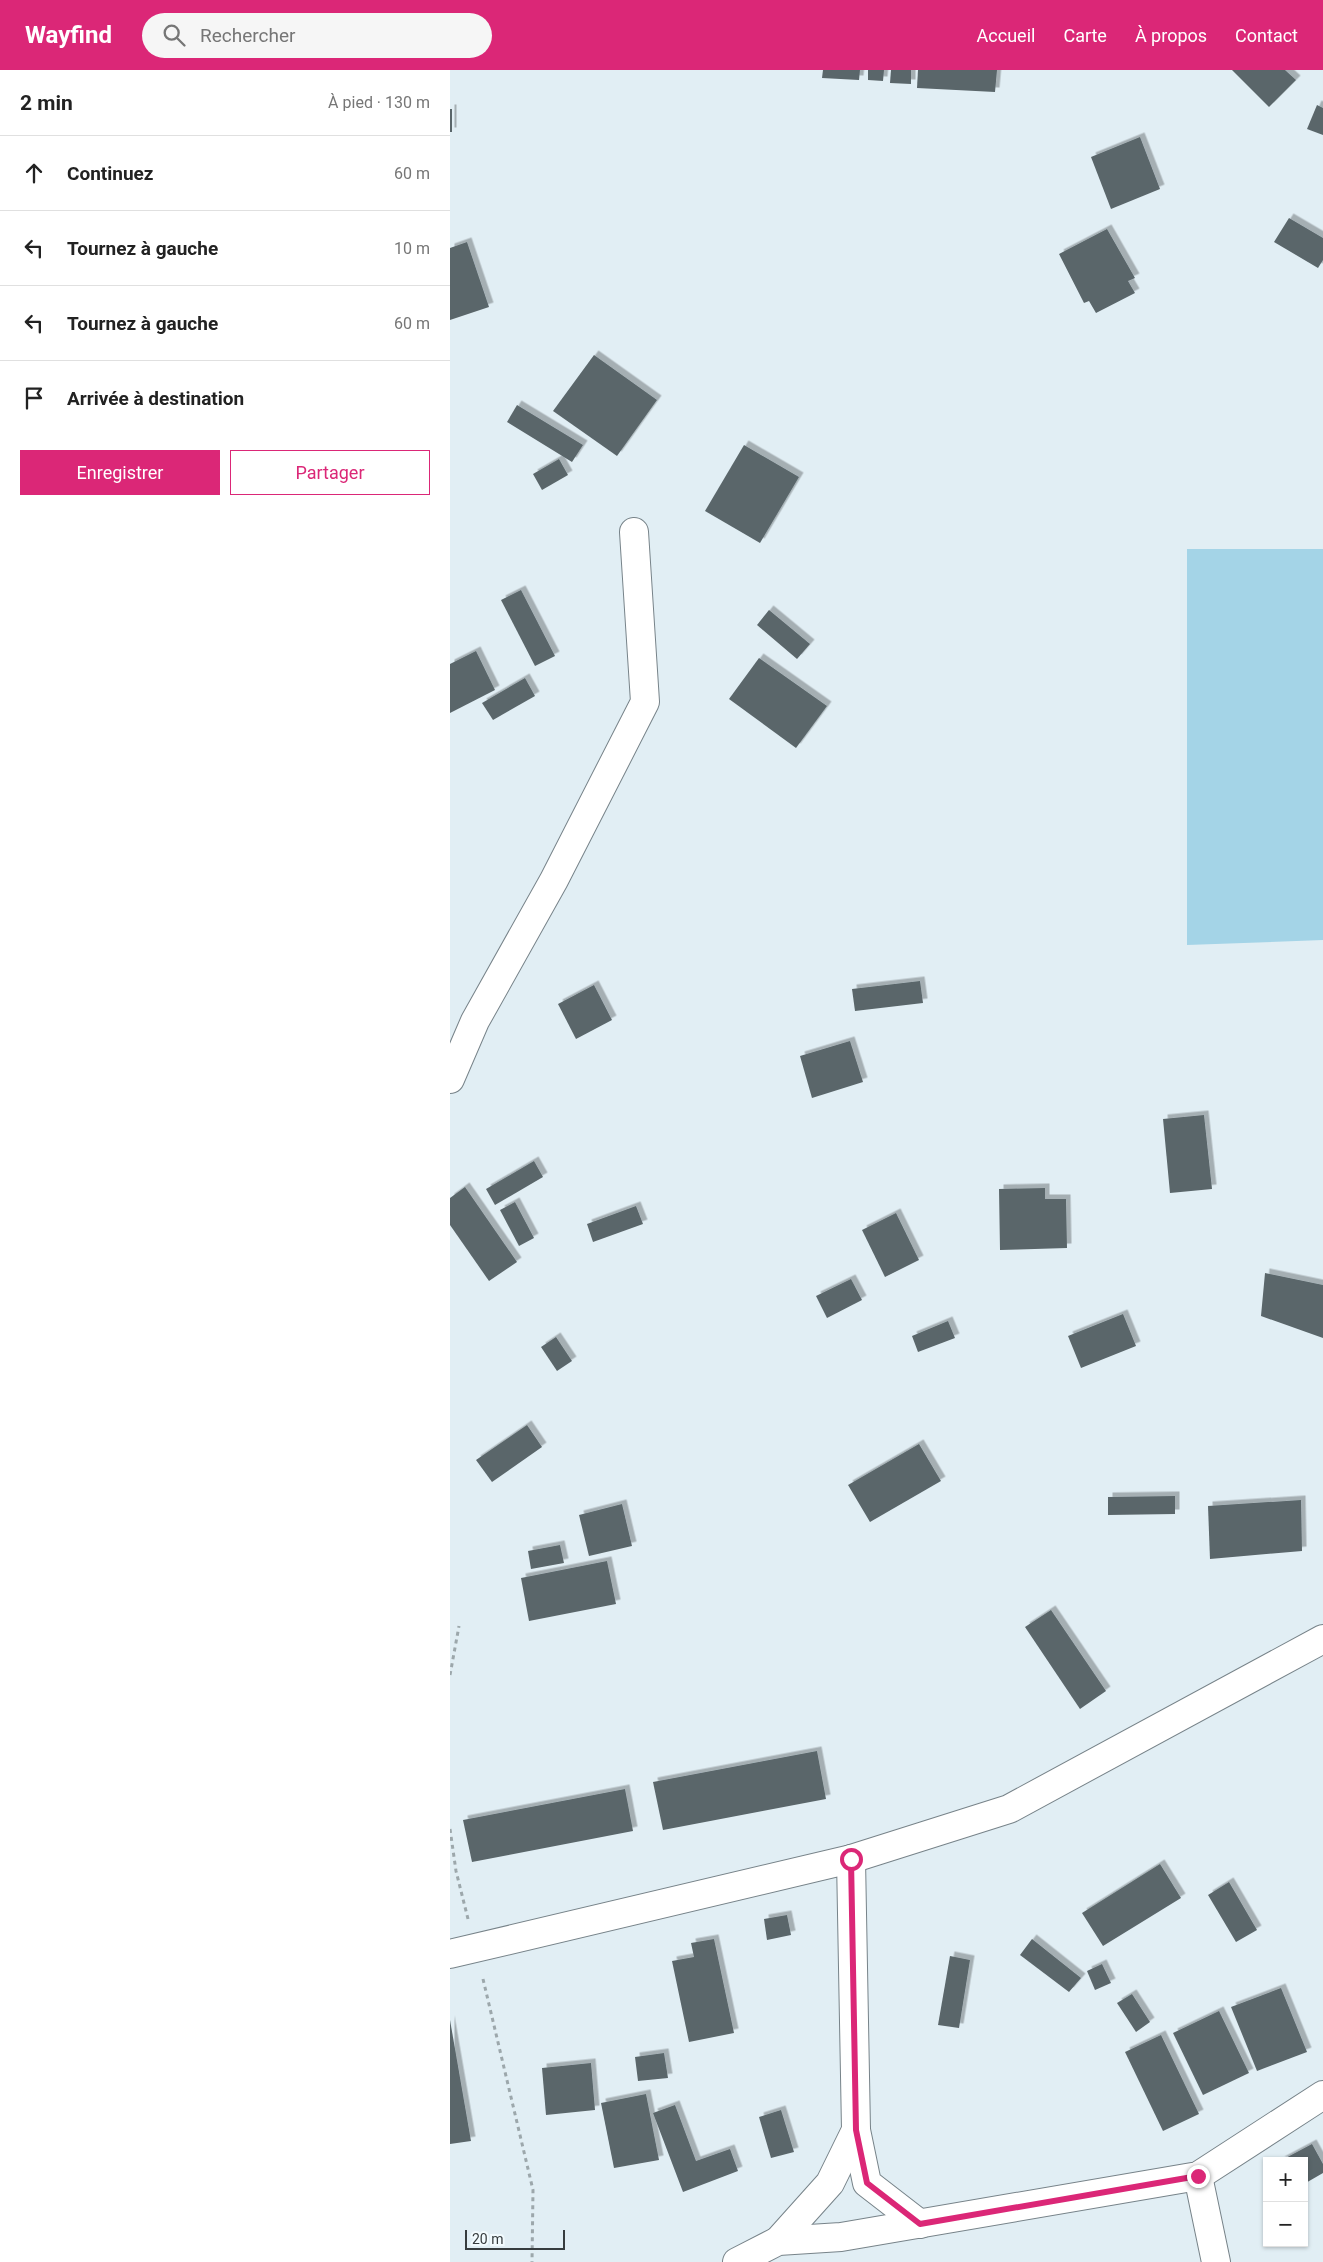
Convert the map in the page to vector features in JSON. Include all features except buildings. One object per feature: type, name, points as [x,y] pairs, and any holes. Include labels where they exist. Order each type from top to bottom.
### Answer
[{"type":"street","points":[[450,1079],[475,1022],[554,880],[645,702],[634,532]]},
{"type":"street","points":[[450,1954],[851,1859],[1009,1809],[1323,1639]]},
{"type":"street","points":[[851,1859],[856,2130],[867,2183],[920,2224]]},
{"type":"street","points":[[778,2241],[841,2237],[1198,2176],[1323,2095]]},
{"type":"street","points":[[737,2262],[778,2241],[830,2183],[856,2130]]},
{"type":"street","points":[[1198,2176],[1216,2262]]},
{"type":"path","points":[[450,1675],[458,1626]]},
{"type":"path","points":[[450,1830],[456,1871],[533,2190],[532,2262]]},
{"type":"shaded area","points":[[1187,549],[1323,549],[1323,940],[1187,945]]},
{"type":"route","points":[[851,1859],[856,2130],[867,2183],[920,2224],[1198,2176]]}]
